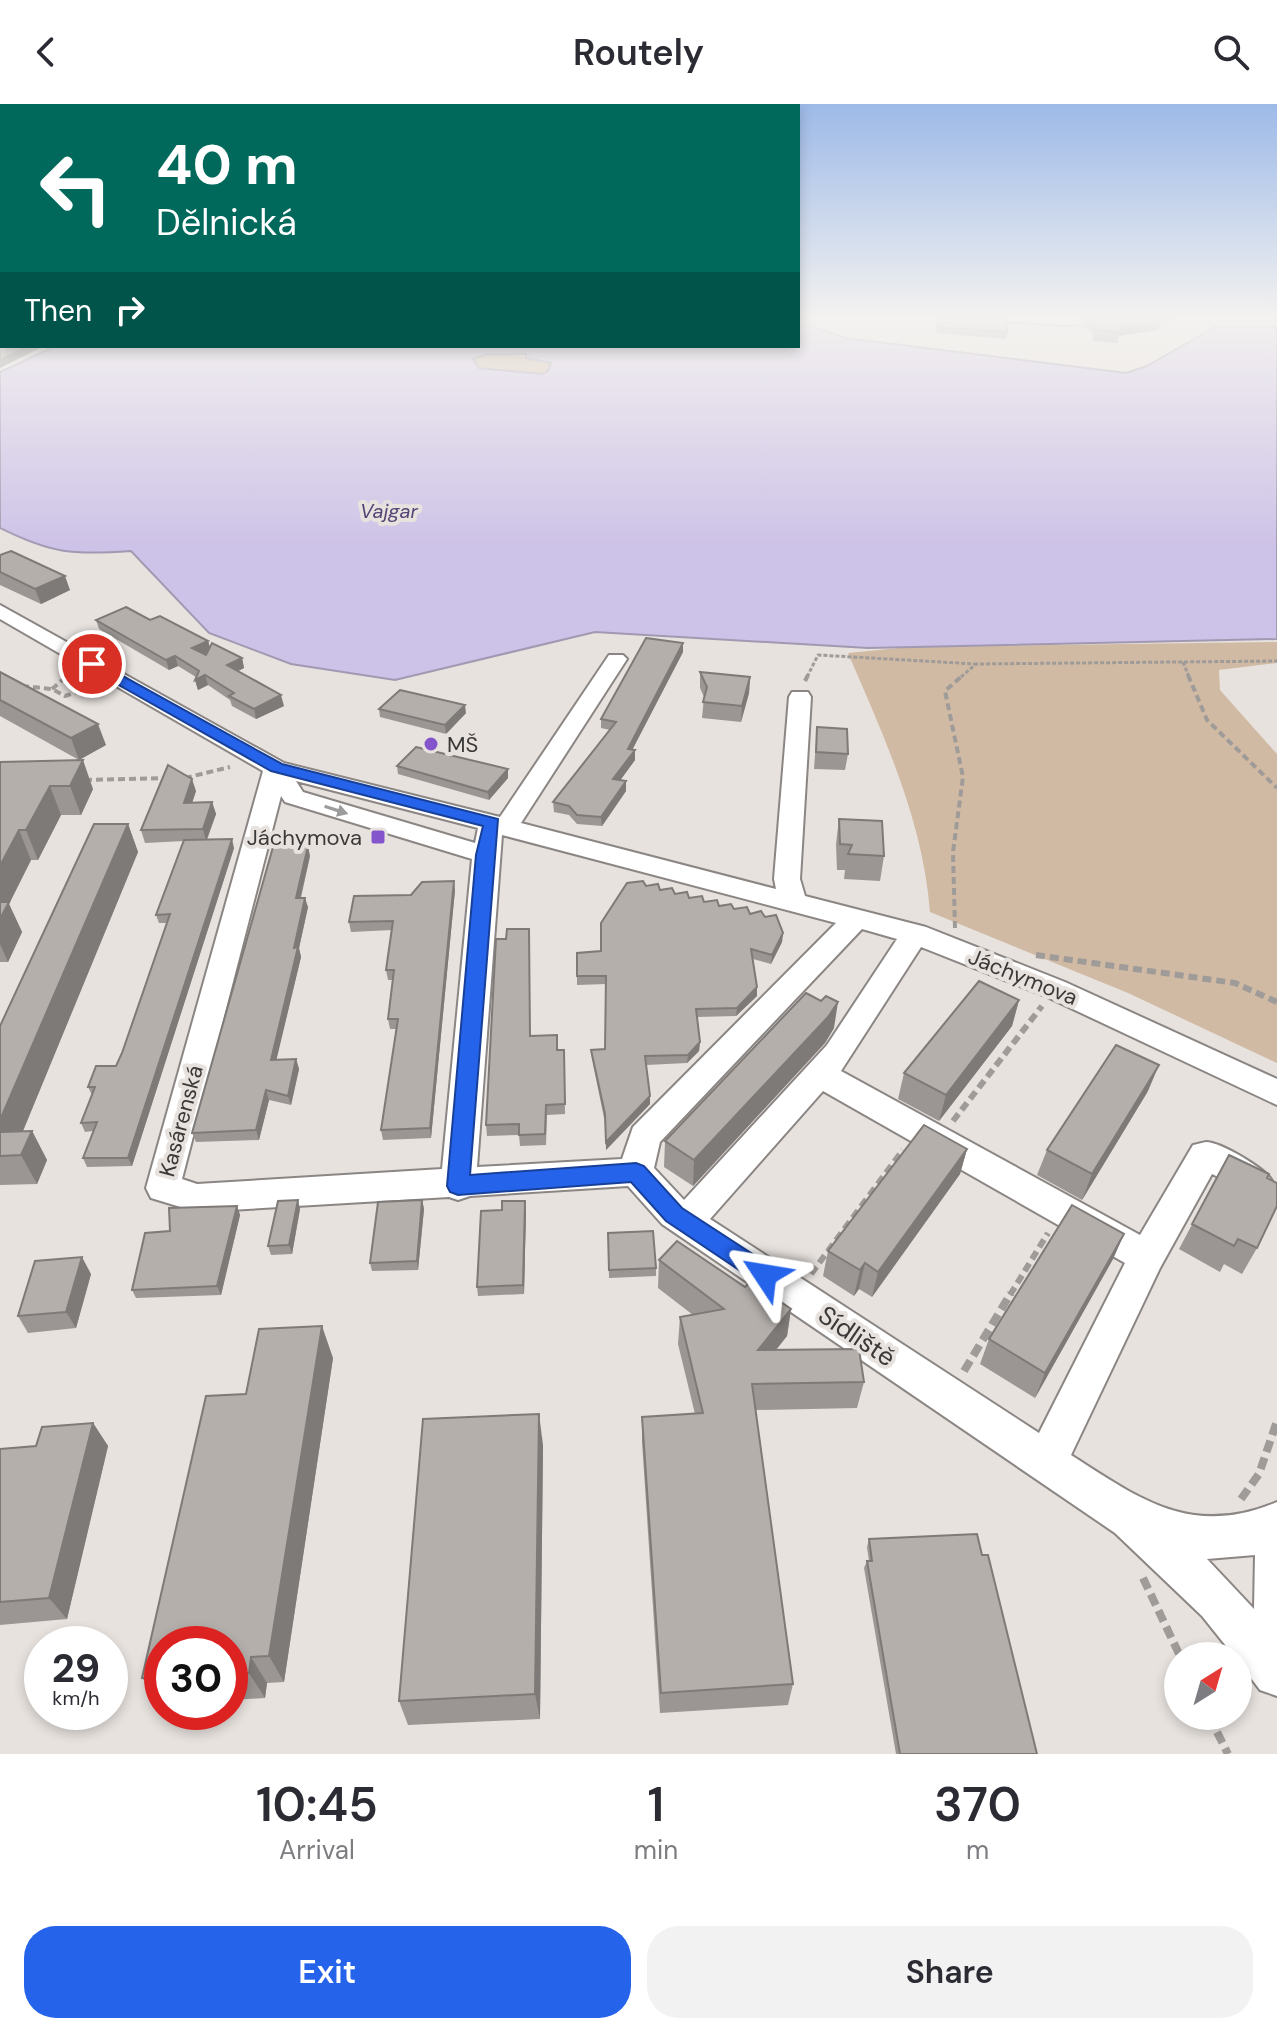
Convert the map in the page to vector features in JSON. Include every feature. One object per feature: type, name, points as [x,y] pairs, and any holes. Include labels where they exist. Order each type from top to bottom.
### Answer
[{"type":"street","name":"Jáchymova","points":[[0,611],[276,768],[916,934],[1055,989],[1277,1093]]},
{"type":"street","points":[[616,659],[499,825],[485,855],[458,1186],[636,1172],[645,1136],[857,918]]},
{"type":"street","points":[[792,900],[787,879],[800,697]]},
{"type":"street","points":[[276,768],[294,797],[485,855]]},
{"type":"street","name":"Kasárenská","points":[[276,768],[163,1188],[197,1198],[458,1186]]},
{"type":"street","points":[[686,1222],[838,1053],[887,973],[916,934]]},
{"type":"street","points":[[820,1074],[933,1129],[1063,1210],[1147,1257]]},
{"type":"street","points":[[1046,1462],[1147,1257],[1205,1155],[1273,1191]]},
{"type":"street","name":"Sídliště","points":[[636,1172],[686,1222],[1130,1518]]},
{"type":"street","points":[[1130,1518],[1177,1535],[1221,1541],[1276,1527],[1277,1672]]},
{"type":"street","points":[[1130,1518],[1218,1600],[1277,1672]]},
{"type":"path","points":[[800,697],[818,655],[976,664],[1277,661]]},
{"type":"path","points":[[1183,662],[1207,720],[1277,788]]},
{"type":"path","points":[[955,928],[953,852],[963,777],[945,691],[976,664]]},
{"type":"path","points":[[52,689],[77,667]]},
{"type":"path","points":[[13,685],[52,689],[65,696],[106,684]]},
{"type":"path","points":[[79,780],[190,777],[235,766]]},
{"type":"path","points":[[1026,953],[1235,983],[1277,1002]]},
{"type":"path","points":[[806,1281],[933,1129],[1047,1000]]},
{"type":"path","points":[[957,1383],[1063,1210]]},
{"type":"path","points":[[1231,1506],[1248,1493],[1277,1421]]},
{"type":"path","points":[[1216,1730],[1228,1754]]},
{"type":"shaded area","points":[[1277,642],[1277,663],[1219,670],[1220,690],[1277,754],[1277,1063],[1128,993],[930,912],[919,845],[900,780],[848,653],[909,647]]},
{"type":"water","name":"Vajgar","points":[[0,394],[1277,394],[1277,639],[868,648],[595,632],[395,680],[291,664],[209,633],[131,551],[63,551],[34,543],[0,528]]},
{"type":"building","points":[[11,551],[65,576],[35,589],[0,572],[0,555]]},
{"type":"building","points":[[126,607],[150,620],[160,616],[208,641],[192,648],[206,655],[212,643],[242,658],[227,665],[281,695],[254,709],[229,696],[234,693],[205,675],[195,680],[199,671],[175,656],[166,660],[96,620]]},
{"type":"building","points":[[646,638],[683,643],[628,749],[635,750],[613,779],[626,781],[601,817],[577,815],[569,806],[553,802],[616,722],[601,719]]},
{"type":"building","points":[[0,672],[98,724],[71,738],[0,700]]},
{"type":"building","points":[[700,672],[750,677],[742,706],[703,702],[707,687]]},
{"type":"building","points":[[400,690],[465,705],[445,725],[379,709]]},
{"type":"building","points":[[817,727],[847,729],[848,754],[816,752]]},
{"type":"building","points":[[416,747],[508,769],[488,792],[397,766]]},
{"type":"building","points":[[83,760],[70,786],[50,786],[26,830],[19,830],[0,866],[0,762]]},
{"type":"building","points":[[168,765],[192,779],[184,803],[212,802],[203,829],[141,830]]},
{"type":"building","points":[[839,819],[882,821],[884,856],[848,854],[852,845],[840,844]]},
{"type":"building","points":[[94,824],[128,824],[0,1120],[0,1026]]},
{"type":"building","points":[[232,839],[128,1158],[83,1158],[97,1122],[81,1123],[95,1087],[88,1087],[96,1066],[116,1066],[122,1053],[170,914],[156,915],[184,840]]},
{"type":"building","points":[[308,846],[296,898],[305,898],[294,948],[298,947],[271,1060],[296,1059],[288,1096],[266,1090],[256,1130],[192,1133],[273,847]]},
{"type":"building","points":[[454,881],[430,1128],[381,1130],[398,1019],[388,1019],[394,970],[386,970],[393,921],[349,922],[354,896],[411,895],[422,882]]},
{"type":"building","points":[[643,881],[646,886],[658,884],[660,890],[672,888],[675,894],[687,892],[689,898],[702,896],[704,902],[717,900],[719,906],[731,904],[734,909],[747,907],[750,914],[761,911],[765,917],[776,915],[783,933],[772,955],[751,949],[757,987],[737,1008],[696,1009],[700,1042],[688,1055],[645,1056],[650,1096],[606,1142],[605,1114],[591,1050],[605,1049],[606,976],[577,976],[577,953],[601,951],[601,923],[627,883]]},
{"type":"building","points":[[0,902],[9,902],[0,919]]},
{"type":"building","points":[[507,929],[529,929],[530,1036],[557,1035],[557,1050],[564,1050],[565,1104],[546,1105],[545,1134],[519,1135],[519,1124],[486,1125],[496,939],[506,939]]},
{"type":"building","points":[[979,981],[1019,1000],[946,1095],[904,1073]]},
{"type":"building","points":[[806,993],[821,1001],[826,996],[838,1002],[828,1017],[694,1160],[665,1141]]},
{"type":"building","points":[[1116,1045],[1159,1065],[1092,1174],[1047,1150]]},
{"type":"building","points":[[924,1125],[967,1149],[878,1272],[865,1263],[860,1270],[828,1251]]},
{"type":"building","points":[[32,1131],[21,1155],[0,1156],[0,1132]]},
{"type":"building","points":[[1229,1155],[1269,1174],[1267,1178],[1277,1183],[1277,1206],[1257,1248],[1238,1239],[1234,1246],[1192,1224]]},
{"type":"building","points":[[298,1200],[289,1245],[268,1246],[278,1201]]},
{"type":"building","points":[[422,1200],[417,1261],[370,1263],[378,1202]]},
{"type":"building","points":[[502,1201],[525,1201],[523,1285],[477,1287],[481,1211],[502,1210]]},
{"type":"building","points":[[1072,1205],[1124,1234],[1045,1373],[989,1339]]},
{"type":"building","points":[[237,1206],[217,1286],[132,1290],[145,1233],[170,1231],[169,1208]]},
{"type":"building","points":[[653,1231],[656,1268],[609,1270],[608,1233]]},
{"type":"building","points":[[677,1241],[745,1287],[751,1281],[791,1309],[758,1350],[859,1349],[864,1382],[752,1384],[793,1684],[661,1693],[642,1417],[703,1413],[680,1317],[724,1309],[659,1260]]},
{"type":"building","points":[[82,1257],[66,1312],[18,1316],[35,1261]]},
{"type":"building","points":[[322,1326],[269,1656],[251,1657],[248,1673],[248,1626],[154,1626],[206,1396],[246,1394],[259,1329]]},
{"type":"building","points":[[539,1414],[535,1694],[399,1701],[423,1419]]},
{"type":"building","points":[[93,1423],[49,1598],[0,1602],[0,1449],[36,1446],[42,1427]]},
{"type":"building","points":[[977,1534],[982,1555],[988,1555],[1037,1754],[900,1754],[867,1561],[872,1561],[869,1539]]},
{"type":"place","name":"MŠ","points":[[431,744]]},
{"type":"place","name":"Jáchymova","points":[[378,837]]},
{"type":"route","points":[[92,664],[276,768],[492,823],[485,855],[458,1186],[636,1172],[674,1214],[765,1275]]}]
